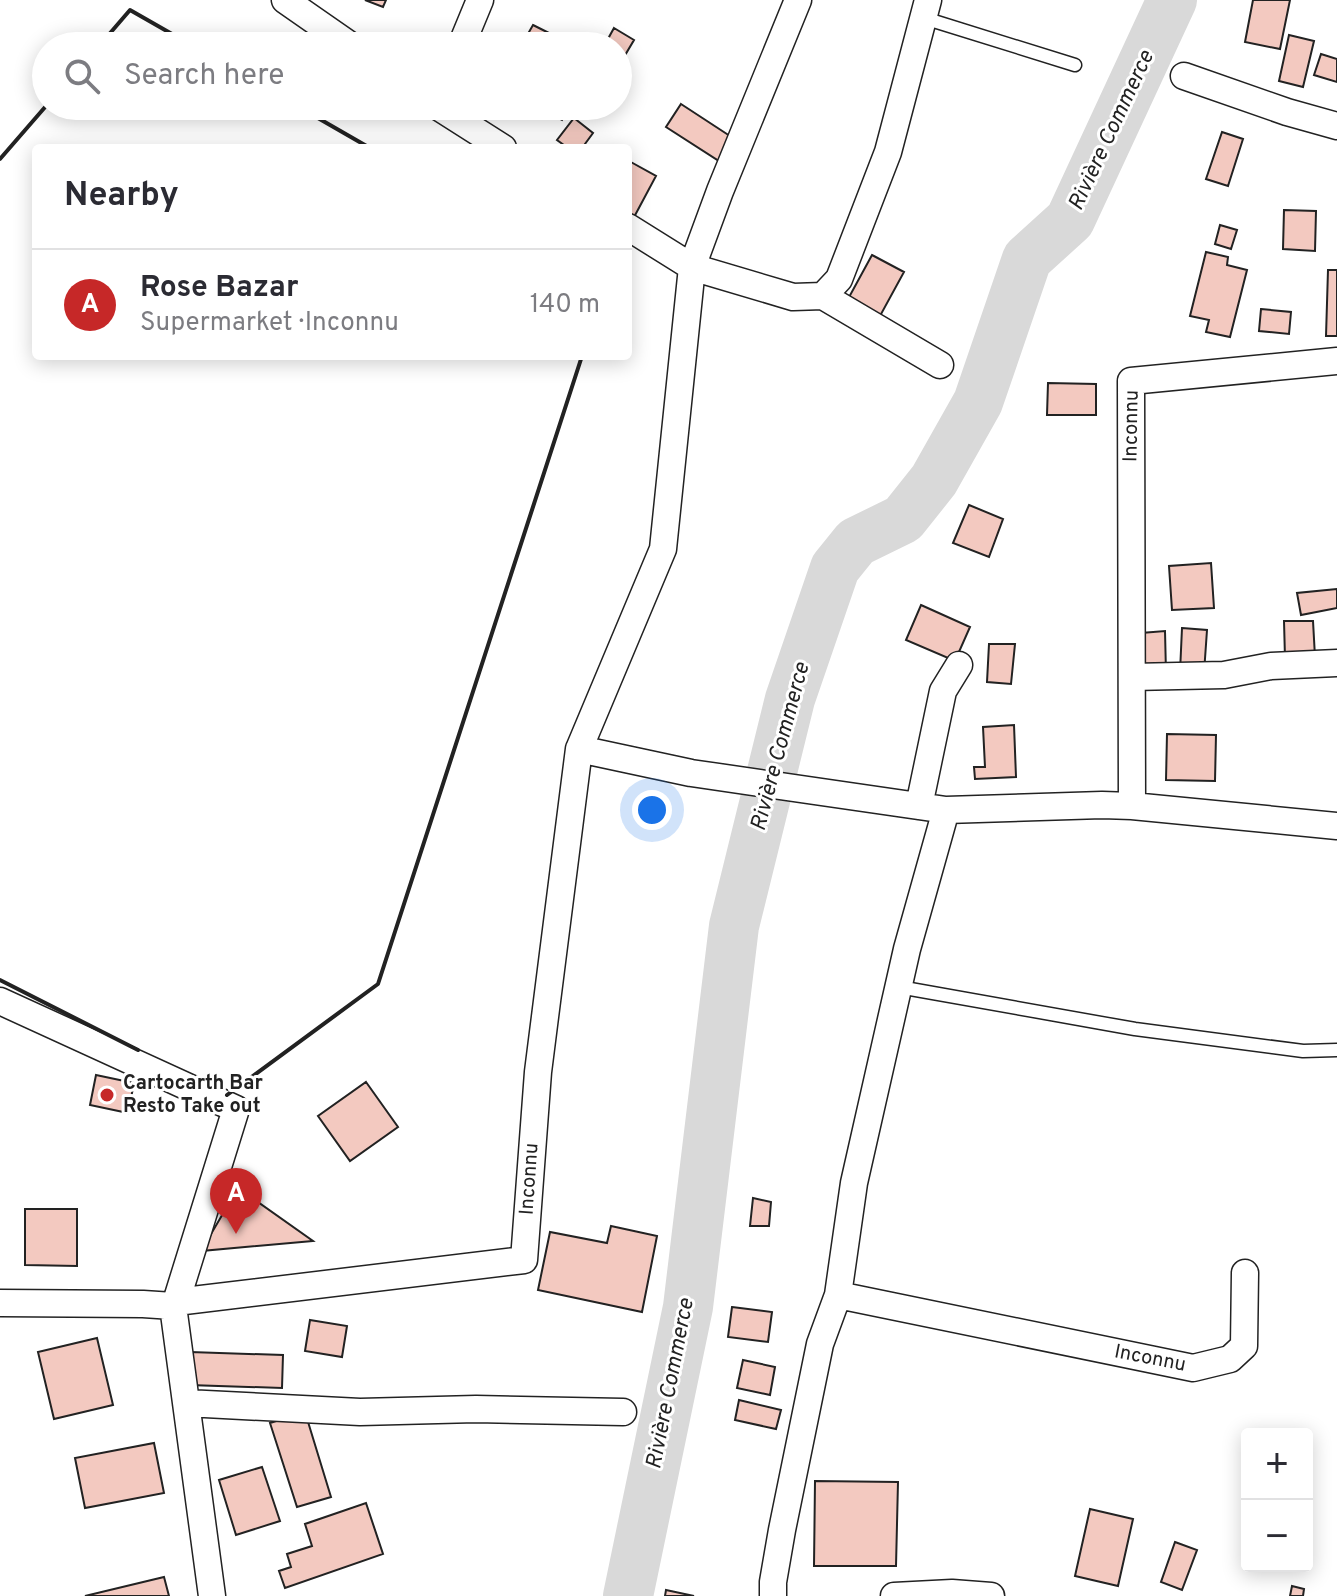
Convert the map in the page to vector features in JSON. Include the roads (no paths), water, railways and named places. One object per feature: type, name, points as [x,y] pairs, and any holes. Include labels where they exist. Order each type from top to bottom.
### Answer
[{"type":"street","points":[[285,0],[331,32]]},
{"type":"street","points":[[467,32],[480,0]]},
{"type":"street","name":"Inconnu","points":[[0,1303],[175,1304],[524,1260],[538,1072],[579,749],[663,549],[696,256],[798,0]]},
{"type":"street","points":[[823,296],[839,279],[888,152],[926,9]]},
{"type":"street","points":[[1184,76],[1337,126]]},
{"type":"street","points":[[459,120],[497,144]]},
{"type":"street","points":[[632,229],[793,297],[823,296],[940,365]]},
{"type":"street","name":"Inconnu","points":[[1132,806],[1131,381],[1337,361]]},
{"type":"street","points":[[1132,677],[1224,675],[1271,666],[1337,663]]},
{"type":"street","points":[[919,806],[943,691],[959,665]]},
{"type":"street","points":[[579,749],[691,773],[946,810],[1132,806],[1337,826]]},
{"type":"street","points":[[773,1596],[782,1530],[820,1344],[838,1295],[854,1183],[907,949],[946,810]]},
{"type":"street","points":[[0,1001],[236,1109],[175,1304],[212,1596]]},
{"type":"street","name":"Inconnu","points":[[838,1295],[1193,1368],[1230,1359],[1244,1346],[1245,1273]]},
{"type":"street","points":[[186,1403],[360,1412],[476,1409],[623,1412]]},
{"type":"street","points":[[894,1596],[952,1593],[991,1596]]},
{"type":"lane","points":[[926,9],[1075,65]]},
{"type":"lane","points":[[899,987],[1150,1031],[1303,1051],[1337,1050]]},
{"type":"waterway","name":"Rivière Commerce","points":[[628,1596],[688,1307],[734,926],[790,699],[835,568],[856,542],[903,519],[934,480],[978,402],[1027,259],[1070,220],[1172,0]]},
{"type":"place","name":"Cartocarth Bar Resto Take out","points":[[107,1095]]},
{"type":"place","name":"Rose Bazar","points":[[236,1234]]}]
